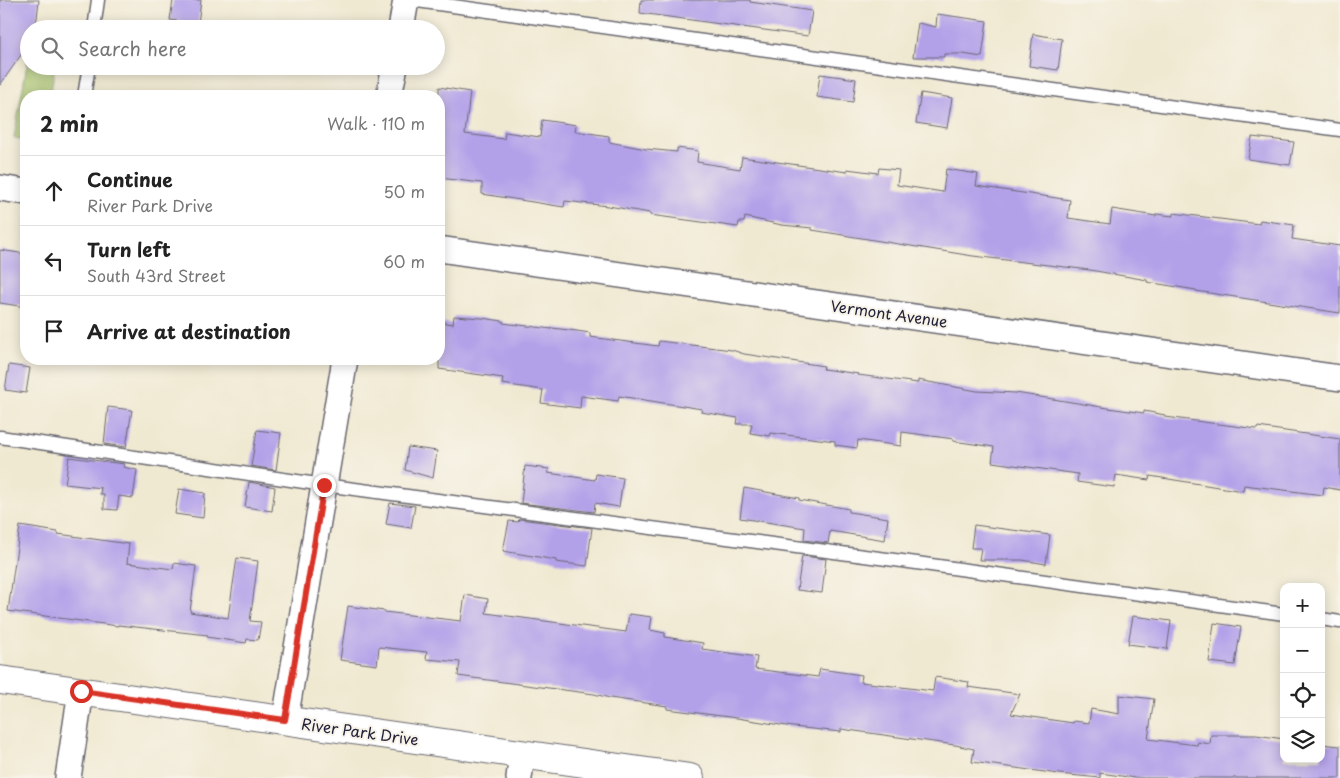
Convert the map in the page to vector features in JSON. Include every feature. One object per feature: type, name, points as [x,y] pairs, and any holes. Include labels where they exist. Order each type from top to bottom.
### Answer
[{"type":"street","points":[[403,20],[408,0]]},
{"type":"street","points":[[391,90],[394,75]]},
{"type":"street","points":[[0,188],[20,191]]},
{"type":"street","name":"Vermont Avenue","points":[[445,250],[1340,378]]},
{"type":"street","points":[[285,720],[344,365]]},
{"type":"street","name":"River Park Drive","points":[[0,680],[285,720],[521,766],[690,778]]},
{"type":"street","points":[[68,778],[81,691]]},
{"type":"lane","points":[[95,20],[98,0]]},
{"type":"lane","points":[[408,0],[1340,130]]},
{"type":"lane","points":[[85,90],[87,75]]},
{"type":"lane","points":[[0,437],[324,485],[902,561],[1280,613]]},
{"type":"lane","points":[[1325,620],[1340,622]]},
{"type":"green space","points":[[25,75],[54,75],[51,90],[23,90]]},
{"type":"green space","points":[[20,104],[20,139],[14,138]]},
{"type":"building","points":[[0,0],[39,0],[36,20],[20,20],[20,56],[0,85]]},
{"type":"building","points":[[173,0],[201,0],[198,20],[170,20]]},
{"type":"building","points":[[641,0],[750,0],[750,2],[812,11],[808,36],[640,13]]},
{"type":"building","points":[[937,14],[987,21],[982,57],[944,54],[944,57],[913,57],[918,23],[936,27]]},
{"type":"building","points":[[1033,34],[1062,39],[1058,70],[1029,66]]},
{"type":"building","points":[[820,74],[856,79],[853,102],[817,97]]},
{"type":"building","points":[[439,87],[470,92],[465,134],[504,139],[505,132],[540,137],[542,120],[576,125],[575,131],[609,136],[609,142],[646,149],[677,152],[677,148],[698,151],[697,162],[740,169],[742,157],[847,172],[847,169],[878,173],[879,168],[899,170],[897,185],[943,192],[946,169],[978,174],[976,186],[1070,200],[1068,218],[1110,224],[1112,209],[1156,216],[1156,214],[1173,216],[1173,213],[1259,224],[1260,220],[1294,225],[1292,239],[1340,246],[1340,313],[1196,291],[1090,270],[973,256],[812,230],[812,228],[782,225],[745,217],[744,222],[739,222],[738,227],[650,215],[650,213],[608,206],[565,201],[564,207],[482,194],[482,183],[445,179],[445,90],[439,90]]},
{"type":"building","points":[[921,93],[952,98],[947,128],[916,123]]},
{"type":"building","points":[[1252,137],[1294,142],[1290,165],[1248,159]]},
{"type":"building","points":[[0,250],[20,253],[20,306],[0,303]]},
{"type":"building","points":[[454,316],[482,318],[503,321],[503,323],[590,333],[590,337],[658,346],[659,341],[732,350],[744,354],[824,366],[823,369],[858,375],[918,383],[918,380],[977,391],[1016,393],[1108,408],[1144,413],[1144,411],[1165,415],[1165,417],[1257,429],[1258,427],[1340,439],[1340,490],[1324,487],[1323,495],[1244,485],[1243,491],[1150,476],[1149,480],[1116,475],[1114,487],[1077,482],[1078,474],[992,462],[994,447],[953,441],[954,439],[902,432],[901,446],[858,440],[857,448],[835,445],[835,441],[771,433],[770,436],[750,433],[752,424],[737,424],[738,418],[701,412],[702,409],[619,396],[618,401],[581,396],[580,408],[541,403],[543,390],[502,384],[503,378],[439,369],[439,365],[445,365],[445,323],[453,324]]},
{"type":"building","points":[[9,365],[30,368],[26,393],[5,390]]},
{"type":"building","points":[[108,407],[132,410],[126,447],[104,444]]},
{"type":"building","points":[[257,430],[281,433],[276,470],[251,466]]},
{"type":"building","points":[[408,447],[437,451],[433,478],[405,470]]},
{"type":"building","points":[[69,457],[124,464],[123,467],[137,470],[133,498],[119,496],[117,510],[104,509],[104,494],[100,494],[101,488],[65,484]]},
{"type":"building","points":[[525,466],[549,469],[548,473],[595,480],[596,474],[623,478],[619,507],[595,503],[594,512],[521,503]]},
{"type":"building","points":[[249,482],[275,487],[272,511],[245,507]]},
{"type":"building","points":[[744,488],[849,509],[849,512],[888,518],[885,540],[830,531],[828,543],[804,540],[805,528],[740,518]]},
{"type":"building","points":[[179,489],[205,493],[203,518],[175,514]]},
{"type":"building","points":[[390,503],[415,506],[411,528],[386,524]]},
{"type":"building","points":[[519,519],[592,528],[587,566],[556,562],[556,560],[503,551],[509,521],[518,522]]},
{"type":"building","points":[[974,525],[1050,535],[1046,564],[1022,560],[979,560],[981,548],[971,548]]},
{"type":"building","points":[[20,526],[58,532],[58,534],[129,544],[127,563],[173,569],[174,563],[196,566],[190,612],[228,618],[237,558],[258,561],[250,621],[261,622],[258,640],[247,639],[246,643],[207,637],[208,635],[118,626],[8,611]]},
{"type":"building","points":[[802,556],[826,559],[822,593],[797,590]]},
{"type":"building","points":[[465,595],[488,599],[486,613],[626,632],[629,614],[652,617],[650,630],[665,633],[665,637],[703,643],[702,649],[757,657],[755,669],[818,677],[820,669],[862,675],[861,682],[933,691],[935,677],[969,682],[968,687],[1020,694],[1011,714],[1073,723],[1074,721],[1089,723],[1091,709],[1119,714],[1119,695],[1154,699],[1148,739],[1197,745],[1198,742],[1210,744],[1211,735],[1256,735],[1280,738],[1280,763],[1325,763],[1325,744],[1340,746],[1340,778],[1135,778],[1100,773],[1100,778],[1059,774],[972,762],[974,749],[955,745],[841,729],[841,732],[793,727],[667,709],[667,706],[594,694],[458,676],[460,662],[426,659],[427,652],[379,647],[377,665],[340,660],[348,606],[461,621]]},
{"type":"building","points":[[1133,616],[1171,621],[1167,649],[1128,644]]},
{"type":"building","points":[[1214,623],[1241,627],[1235,665],[1209,662]]},
{"type":"route","points":[[81,691],[285,720],[324,485]]}]
